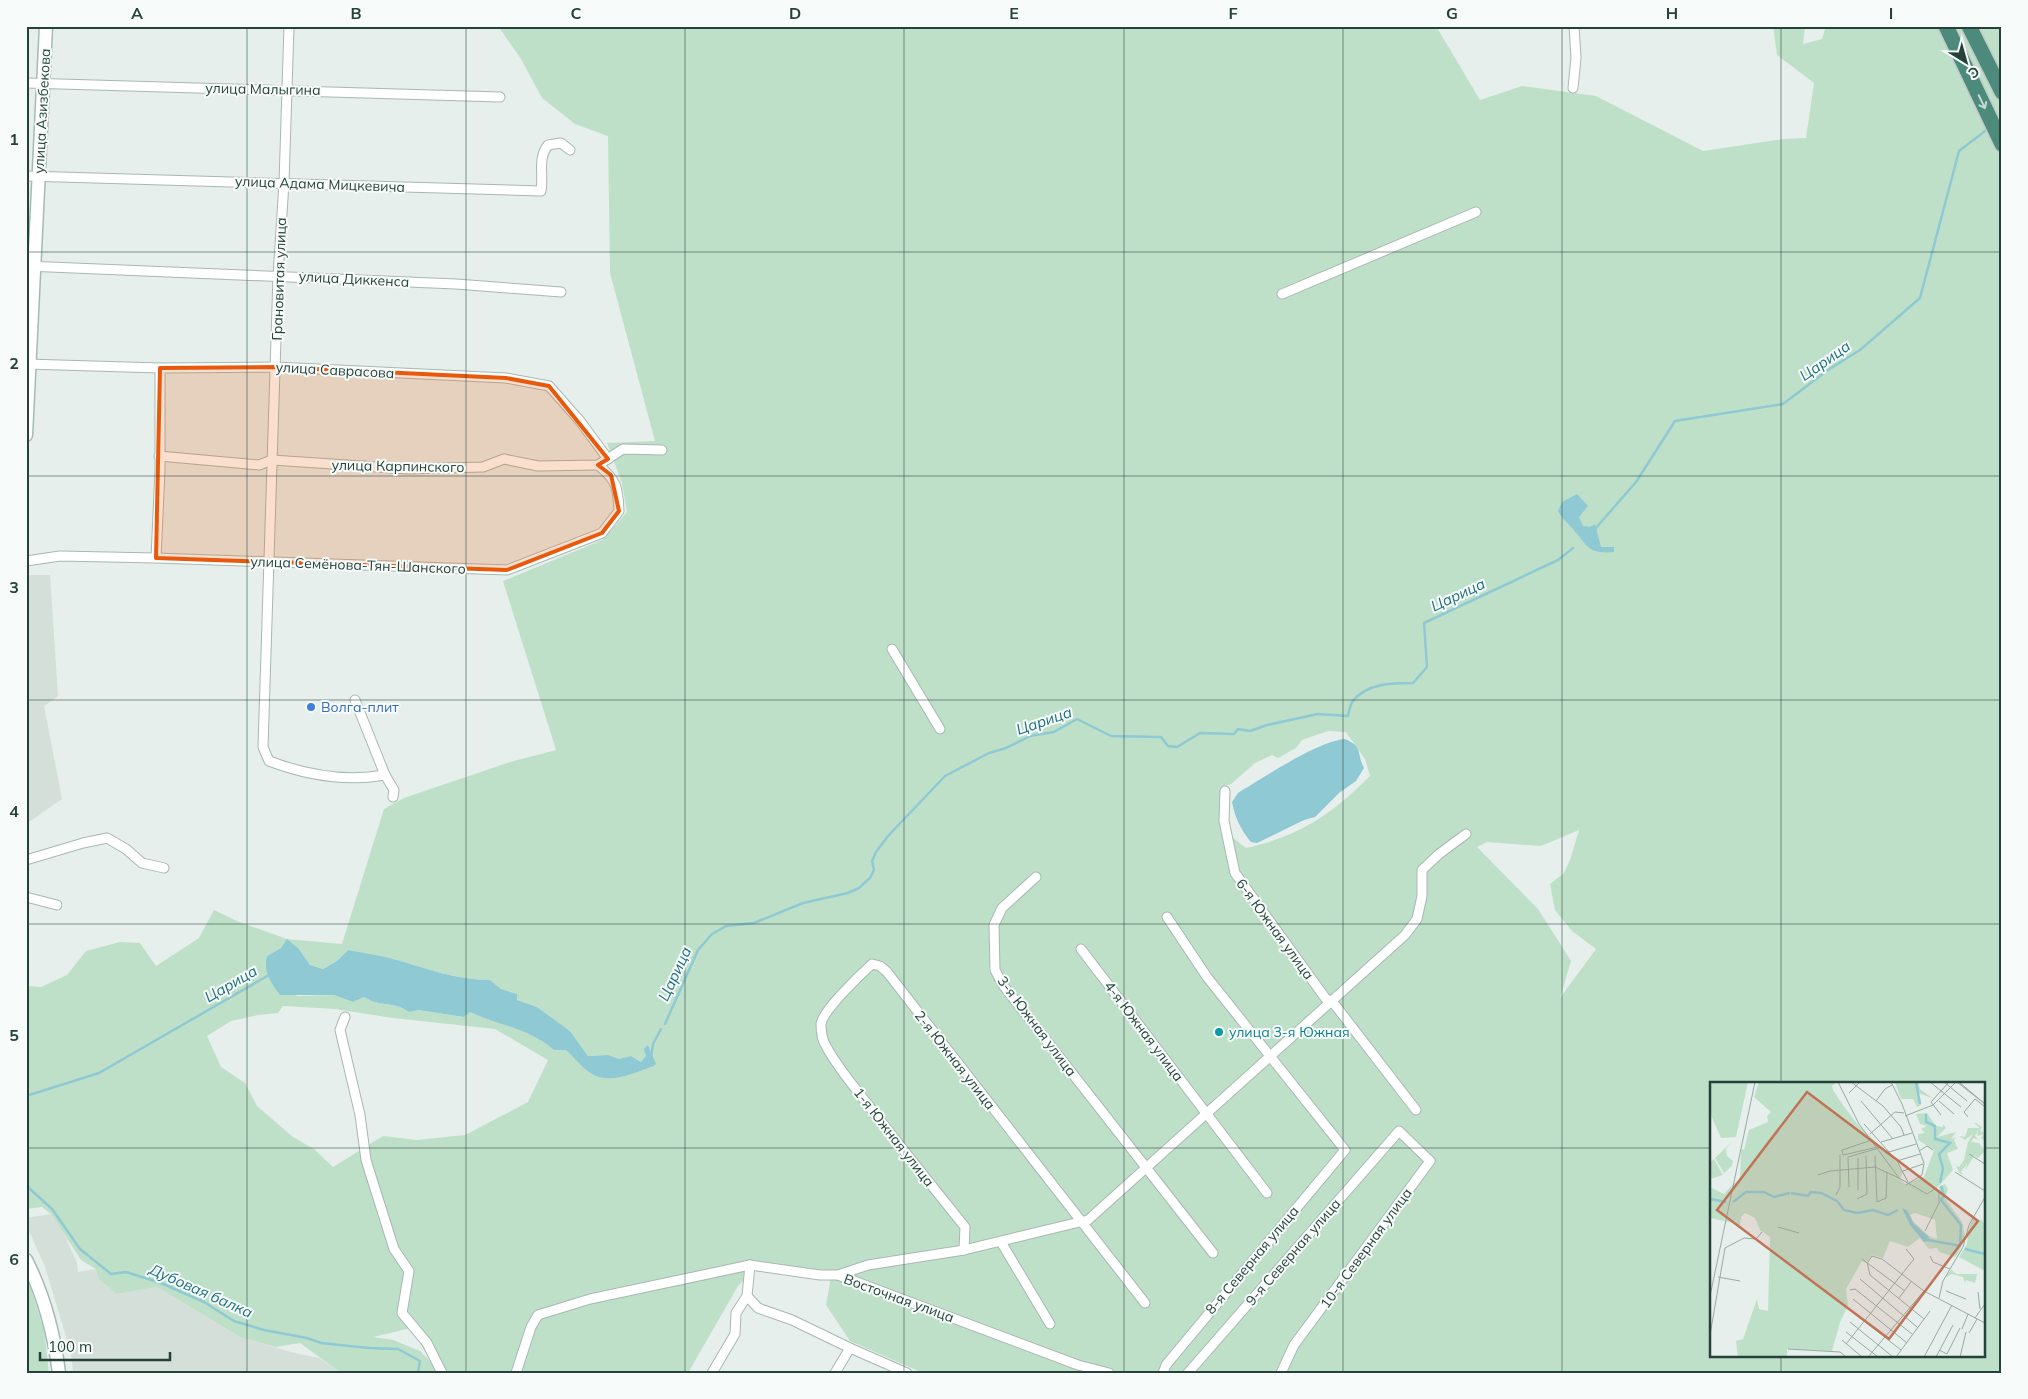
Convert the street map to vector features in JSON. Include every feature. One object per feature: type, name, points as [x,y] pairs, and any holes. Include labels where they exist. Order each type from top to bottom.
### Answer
[{"type":"highway","points":[[1946,26],[2002,144]]},
{"type":"highway","points":[[1969,26],[2002,92]]},
{"type":"main road","name":"улица Азизбекова","points":[[26,435],[33,176],[44,84],[46,26]]},
{"type":"main road","points":[[26,1260],[40,1288],[47,1312],[59,1373]]},
{"type":"street","name":"Грановитая улица","points":[[289,26],[284,183],[278,276],[263,747],[269,761],[286,768],[333,778],[362,779],[385,775]]},
{"type":"street","points":[[1573,88],[1576,58],[1574,26]]},
{"type":"street","name":"улица Малыгина","points":[[26,83],[288,89],[500,97]]},
{"type":"street","name":"улица Адама Мицкевича","points":[[33,176],[541,191],[542,153],[548,145],[561,143],[570,150]]},
{"type":"street","points":[[1282,294],[1476,212]]},
{"type":"street","name":"улица Диккенса","points":[[30,266],[456,284],[561,292]]},
{"type":"street","name":"улица Саврасова","points":[[28,364],[160,368],[276,367],[506,378],[548,386],[580,421],[608,459]]},
{"type":"street","points":[[156,558],[160,470],[160,368]]},
{"type":"street","points":[[598,465],[623,449],[662,450]]},
{"type":"street","name":"улица Карпинского","points":[[159,456],[260,465],[272,460],[407,469],[483,467],[504,459],[538,466],[598,465]]},
{"type":"street","name":"улица Семёнова-Тян-Шанского","points":[[26,561],[60,556],[507,570],[602,533],[619,511],[618,491],[611,475],[598,465]]},
{"type":"street","points":[[892,649],[940,729]]},
{"type":"street","points":[[355,700],[385,775],[394,790],[393,797]]},
{"type":"street","name":"6-я Южная улица","points":[[1225,791],[1224,821],[1235,873],[1326,999],[1332,1001],[1416,1110]]},
{"type":"street","points":[[838,1275],[868,1265],[964,1250],[1088,1220],[1405,935],[1417,919],[1422,896],[1422,870],[1439,854],[1466,834]]},
{"type":"street","points":[[26,860],[107,838],[126,849],[142,863],[164,868]]},
{"type":"street","name":"3-я Южная улица","points":[[1036,877],[1002,908],[994,925],[995,970],[1003,985],[1212,1254]]},
{"type":"street","points":[[26,897],[56,904]]},
{"type":"street","points":[[1167,917],[1207,977],[1270,1057]]},
{"type":"street","name":"4-я Южная улица","points":[[1082,949],[1267,1193]]},
{"type":"street","name":"2-я Южная улица","points":[[821,1022],[826,1014],[872,964],[880,966],[1083,1222]]},
{"type":"street","points":[[345,1016],[340,1030],[360,1115],[366,1160],[394,1249],[410,1271],[402,1313],[427,1343],[442,1373]]},
{"type":"street","name":"1-я Южная улица","points":[[821,1022],[825,1046],[842,1071],[965,1227],[964,1250]]},
{"type":"street","name":"8-я Северная улица","points":[[1163,1373],[1166,1365],[1217,1301],[1345,1150],[1270,1057]]},
{"type":"street","name":"9-я Северная улица","points":[[1188,1373],[1399,1131]]},
{"type":"street","name":"10-я Северная улица","points":[[1281,1373],[1294,1345],[1430,1161],[1399,1131]]},
{"type":"street","points":[[1083,1222],[1145,1303]]},
{"type":"street","points":[[1000,1242],[1050,1324]]},
{"type":"street","points":[[712,1373],[735,1334],[736,1313],[747,1296],[750,1265]]},
{"type":"street","name":"Восточная улица","points":[[516,1373],[531,1327],[538,1315],[590,1299],[750,1265],[820,1275],[838,1275],[1078,1365],[1109,1373]]},
{"type":"street","points":[[747,1296],[758,1308],[792,1320],[907,1373]]},
{"type":"street","points":[[835,1373],[850,1348]]},
{"type":"highlighted area","points":[[276,367],[506,378],[549,386],[608,459],[598,465],[611,475],[619,511],[602,533],[507,570],[156,558],[160,368]]},
{"type":"shaded area","points":[[26,575],[50,575],[58,696],[44,706],[62,799],[26,824]]},
{"type":"shaded area","points":[[51,1214],[64,1234],[77,1263],[78,1272],[96,1269],[98,1279],[117,1294],[157,1287],[240,1337],[319,1358],[341,1373],[73,1373],[71,1353],[45,1267],[26,1224],[26,1218]]},
{"type":"green space","points":[[498,26],[1436,26],[1480,100],[1522,86],[1596,96],[1703,151],[1783,139],[1806,138],[1814,83],[1777,55],[1773,26],[1805,26],[1803,44],[1822,39],[1826,26],[2002,26],[2002,1373],[923,1373],[850,1341],[826,1305],[832,1272],[759,1266],[738,1286],[688,1373],[341,1373],[300,1343],[276,1347],[240,1337],[157,1287],[117,1294],[98,1279],[96,1269],[81,1260],[51,1214],[42,1207],[26,1209],[26,986],[41,987],[67,975],[86,951],[120,942],[140,943],[156,966],[199,938],[214,910],[239,922],[287,939],[342,944],[384,809],[404,798],[510,762],[556,750],[503,581],[602,540],[627,512],[622,483],[607,443],[655,441],[610,273],[608,136],[575,124],[542,98],[521,59]],"holes":[[[1328,731],[1346,732],[1365,759],[1370,776],[1342,802],[1299,830],[1246,848],[1232,837],[1222,787],[1231,784],[1255,763],[1272,755],[1278,758],[1296,748],[1302,740]],[[1579,830],[1564,873],[1550,884],[1555,910],[1572,931],[1596,949],[1560,998],[1571,961],[1538,909],[1477,847],[1487,842],[1541,846]],[[288,940],[299,949],[310,965],[323,969],[337,961],[348,950],[453,976],[490,980],[501,989],[517,994],[517,1000],[537,1007],[570,1031],[588,1056],[608,1055],[619,1059],[631,1056],[641,1062],[647,1056],[648,1045],[655,1064],[652,1067],[638,1071],[566,1050],[554,1050],[534,1036],[470,1012],[464,1017],[417,1010],[409,1012],[403,1008],[376,1002],[364,997],[353,1002],[334,995],[297,996],[267,956],[281,948]],[[283,1006],[335,1009],[393,1018],[495,1029],[548,1060],[528,1102],[465,1135],[417,1140],[383,1136],[333,1167],[314,1149],[293,1137],[257,1106],[245,1083],[221,1067],[207,1036],[231,1021],[278,1013]],[[411,1328],[431,1362],[420,1351],[393,1340],[373,1337]]]},
{"type":"green space","points":[[26,1274],[44,1330],[49,1373],[26,1373]]},
{"type":"water","points":[[1577,494],[1588,506],[1579,517],[1583,526],[1590,527],[1595,524],[1601,547],[1614,547],[1614,552],[1597,552],[1592,550],[1559,513],[1562,502]]},
{"type":"water","points":[[1345,739],[1355,745],[1359,751],[1364,768],[1356,781],[1339,793],[1315,817],[1304,820],[1257,843],[1251,842],[1239,824],[1233,808],[1232,802],[1238,793],[1306,753],[1320,746]]},
{"type":"water","points":[[287,939],[299,949],[310,965],[323,969],[337,961],[348,950],[387,958],[453,976],[490,980],[501,989],[517,994],[517,1000],[537,1007],[570,1031],[588,1056],[608,1055],[619,1059],[631,1056],[641,1062],[646,1056],[644,1049],[648,1045],[656,1064],[652,1067],[615,1078],[599,1077],[585,1069],[566,1050],[554,1050],[534,1036],[470,1012],[464,1017],[418,1010],[409,1012],[397,1006],[376,1002],[364,997],[353,1002],[334,995],[280,995],[269,977],[266,962],[267,956],[281,948]]},
{"type":"waterway","name":"Царица","points":[[1595,529],[1636,482],[1675,421],[1783,404],[1828,370],[1860,350],[1920,298],[1959,151],[1989,128]]},
{"type":"waterway","name":"Царица","points":[[665,1024],[698,950],[712,934],[726,926],[754,923],[803,903],[848,893],[859,888],[870,878],[874,870],[872,861],[888,836],[945,776],[989,753],[1006,748],[1030,736],[1054,732],[1077,719],[1111,736],[1161,737],[1168,746],[1177,747],[1200,733],[1234,734],[1238,729],[1250,731],[1267,725],[1318,714],[1348,716],[1352,702],[1365,691],[1381,685],[1413,683],[1427,667],[1424,623],[1558,560],[1573,548]]},
{"type":"waterway","name":"Царица","points":[[26,1096],[99,1073],[269,975]]},
{"type":"waterway","name":"Царица","points":[[651,1057],[653,1044],[661,1029]]},
{"type":"waterway","name":"Дубовая балка","points":[[26,1183],[52,1209],[80,1249],[111,1274],[126,1272],[161,1283],[204,1302],[234,1321],[264,1330],[307,1338],[321,1343],[398,1349],[420,1361],[418,1373]]},
{"type":"place","name":"Волга-плит","points":[[311,707]]},
{"type":"place","name":"улица 3-я Южная","points":[[1219,1032]]}]
